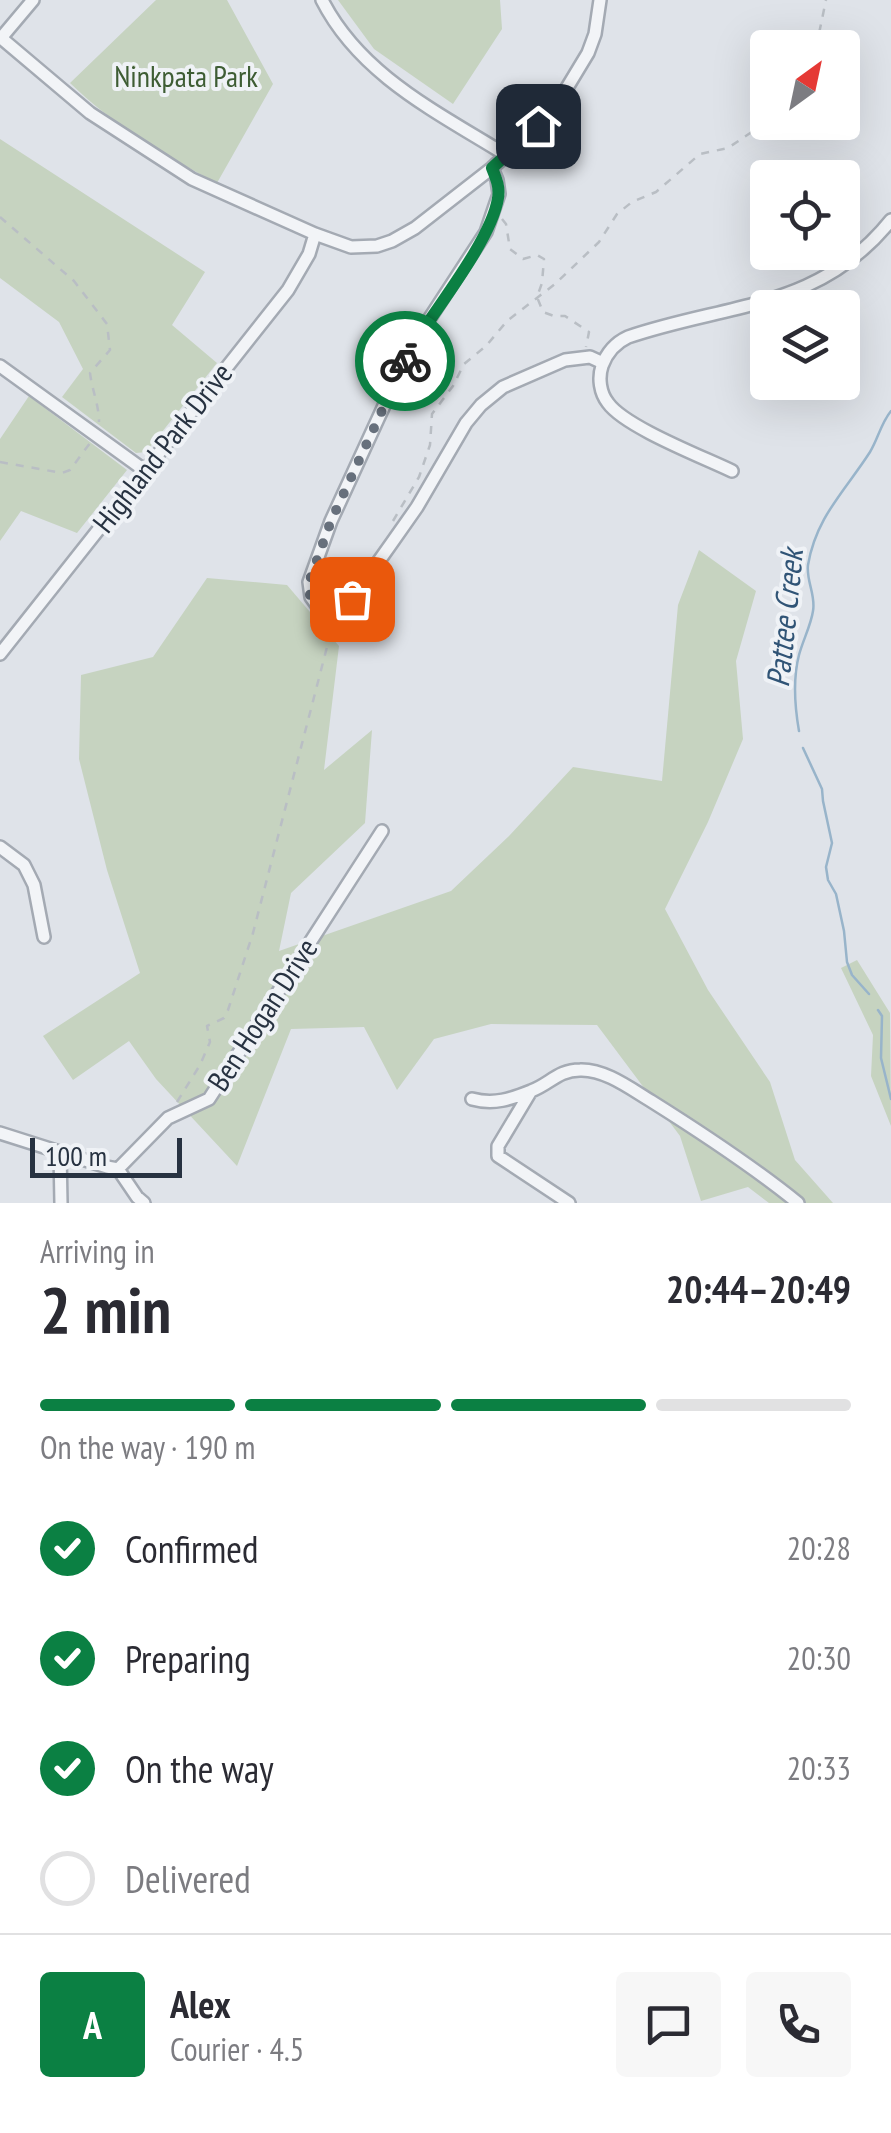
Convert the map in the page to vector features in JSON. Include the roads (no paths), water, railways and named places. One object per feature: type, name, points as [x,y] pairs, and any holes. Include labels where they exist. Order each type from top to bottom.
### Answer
[{"type":"street","points":[[33,0],[1,38],[90,113],[192,180],[315,234],[352,246],[377,246],[415,228],[538,126],[572,82],[595,34],[600,0]]},
{"type":"street","points":[[322,0],[350,44],[385,77],[506,155]]},
{"type":"street","points":[[492,168],[499,194],[486,232],[411,348],[331,521],[309,582],[310,596],[318,608],[337,611],[352,599],[482,404],[503,387],[565,360],[590,357],[604,363]]},
{"type":"street","points":[[732,471],[640,427],[607,403],[600,376],[612,348],[628,337],[780,298],[832,274],[891,220]]},
{"type":"street","name":"Highland Park Drive","points":[[0,654],[288,290],[309,254],[315,234]]},
{"type":"street","points":[[0,366],[144,470]]},
{"type":"street","name":"Ben Hogan Drive","points":[[118,1168],[168,1118],[209,1099],[382,832]]},
{"type":"street","points":[[0,847],[24,864],[34,885],[44,937]]},
{"type":"street","points":[[472,1099],[497,1103],[531,1091],[556,1074],[582,1069],[604,1075],[716,1140],[798,1203]]},
{"type":"street","points":[[531,1091],[498,1146],[498,1156],[569,1203]]},
{"type":"street","points":[[0,1119],[3,1134],[107,1168],[118,1168],[139,1201]]},
{"type":"street","points":[[60,1152],[62,1203]]},
{"type":"waterway","name":"Pattee Creek","points":[[799,731],[796,673],[813,611],[808,571],[812,548],[825,518],[870,452],[891,411]]},
{"type":"waterway","name":"Pattee Creek","points":[[803,748],[822,789],[832,843],[826,867],[836,894],[847,962],[852,975],[869,994]]},
{"type":"waterway","name":"Pattee Creek","points":[[878,1010],[882,1016],[881,1058],[891,1099]]},
{"type":"park label","name":"Ninkpata Park","points":[[186,77]]}]
